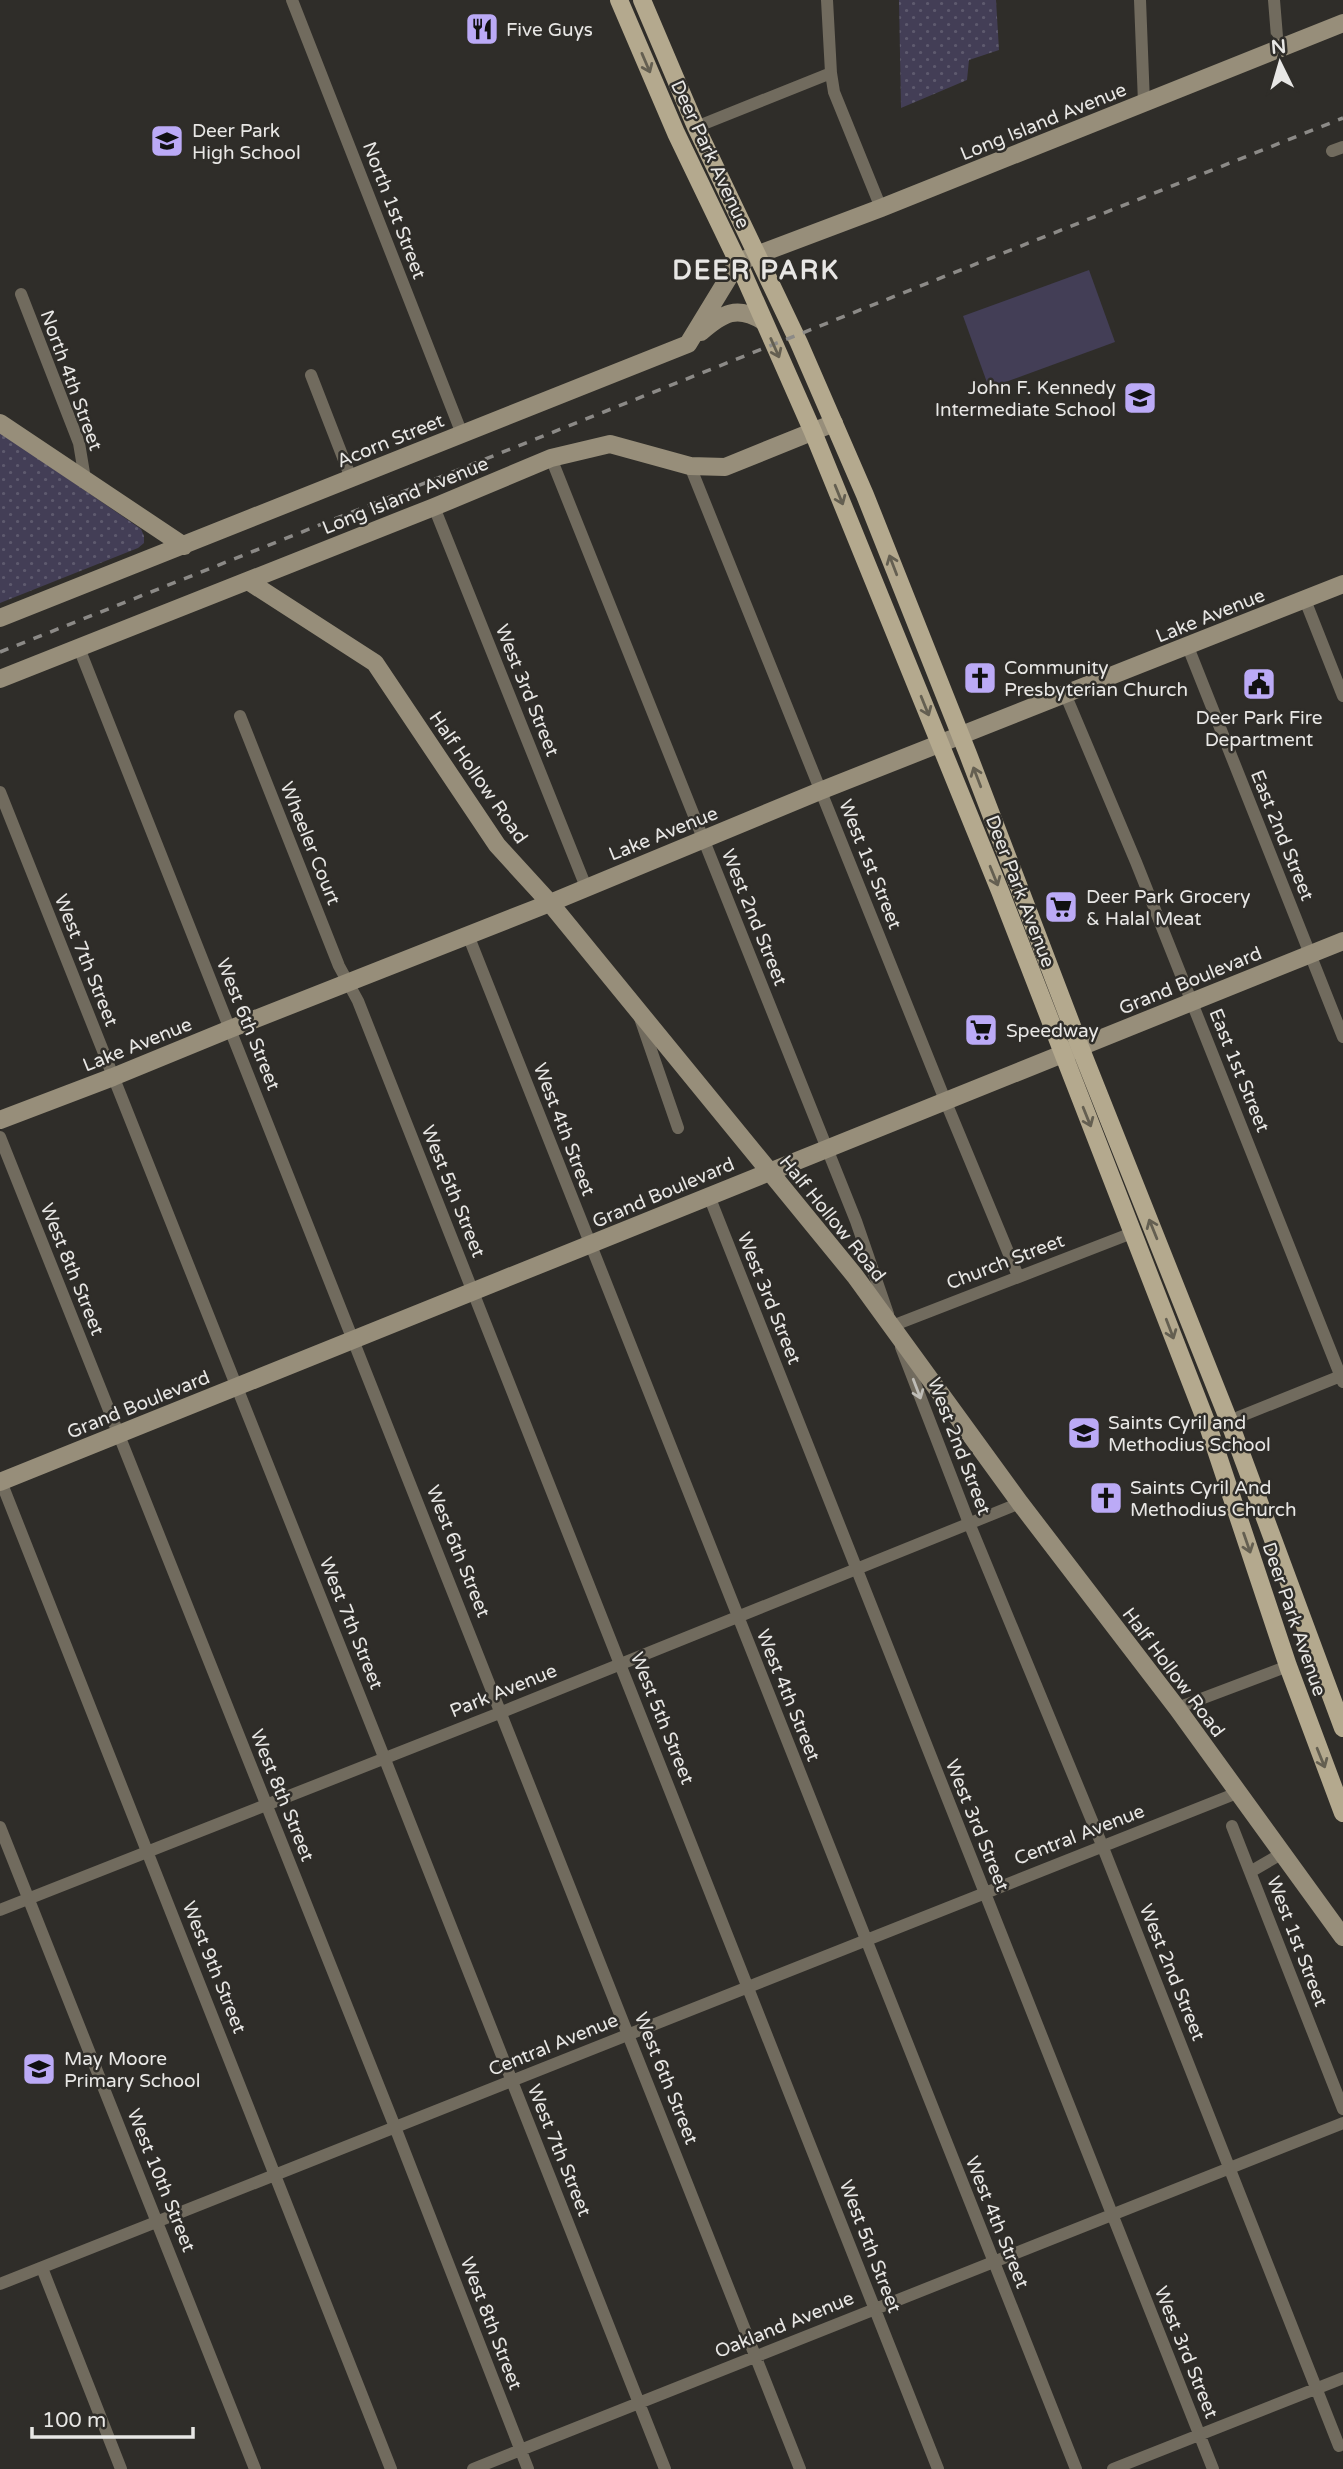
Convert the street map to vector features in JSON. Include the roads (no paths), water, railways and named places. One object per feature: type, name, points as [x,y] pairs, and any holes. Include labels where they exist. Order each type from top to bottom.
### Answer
[{"type":"main road","name":"Deer Park Avenue","points":[[619,0],[676,133],[738,262],[813,432],[1000,891],[1061,1054],[1209,1429],[1288,1666],[1343,1813]]},
{"type":"main road","name":"Deer Park Avenue","points":[[641,4],[834,424],[961,737],[1229,1421],[1343,1728]]},
{"type":"street","name":"North 1st Street","points":[[292,0],[462,434]]},
{"type":"street","points":[[827,0],[834,92],[881,208]]},
{"type":"street","points":[[1140,0],[1144,103]]},
{"type":"street","points":[[1274,0],[1278,49]]},
{"type":"street","name":"Long Island Avenue","points":[[757,255],[1343,23]]},
{"type":"street","points":[[696,127],[831,73]]},
{"type":"street","points":[[688,344],[738,262],[757,255]]},
{"type":"street","name":"North 4th Street","points":[[21,294],[79,443],[85,479]]},
{"type":"street","name":"Acorn Street","points":[[0,618],[688,344],[712,322],[728,313],[747,312],[763,321]]},
{"type":"street","points":[[311,375],[351,478]]},
{"type":"street","points":[[0,423],[184,546]]},
{"type":"street","name":"Long Island Avenue","points":[[0,679],[551,458],[610,444],[690,466],[724,467],[834,424]]},
{"type":"street","name":"West 2nd Street","points":[[551,458],[856,1222],[892,1325],[969,1523],[1102,1845],[1339,2446]]},
{"type":"street","name":"West 1st Street","points":[[690,466],[1018,1276]]},
{"type":"street","name":"West 3rd Street","points":[[434,507],[586,887]]},
{"type":"street","name":"Half Hollow Road","points":[[248,581],[375,663],[497,845],[550,903],[855,1276],[1020,1503],[1177,1709],[1281,1854],[1341,1932]]},
{"type":"street","name":"Lake Avenue","points":[[0,1120],[550,903],[820,791],[1343,584]]},
{"type":"street","points":[[1305,600],[1343,696]]},
{"type":"street","name":"East 2nd Street","points":[[1188,647],[1343,1037]]},
{"type":"street","name":"West 6th Street","points":[[79,648],[800,2469]]},
{"type":"street","name":"East 1st Street","points":[[1066,695],[1192,1001],[1342,1378]]},
{"type":"street","name":"Wheeler Court","points":[[240,716],[328,940],[348,983]]},
{"type":"street","name":"West 7th Street","points":[[0,792],[664,2469]]},
{"type":"street","name":"West 4th Street","points":[[468,935],[1076,2469]]},
{"type":"street","name":"Grand Boulevard","points":[[0,1481],[1343,942]]},
{"type":"street","name":"West 5th Street","points":[[348,983],[358,1001],[474,1292],[938,2469]]},
{"type":"street","points":[[637,1011],[678,1128]]},
{"type":"street","name":"West 8th Street","points":[[0,1137],[395,2127],[527,2469]]},
{"type":"street","name":"West 3rd Street","points":[[709,1196],[1213,2469]]},
{"type":"street","name":"Church Street","points":[[892,1325],[1132,1233]]},
{"type":"street","points":[[1209,1429],[1342,1378]]},
{"type":"street","name":"West 9th Street","points":[[0,1481],[277,2175],[391,2469]]},
{"type":"street","name":"Park Avenue","points":[[0,1910],[502,1712],[1020,1503]]},
{"type":"street","points":[[1177,1709],[1288,1666]]},
{"type":"street","name":"Central Avenue","points":[[0,2284],[1237,1793]]},
{"type":"street","name":"West 1st Street","points":[[1232,1826],[1343,2109]]},
{"type":"street","name":"West 10th Street","points":[[0,1827],[255,2469]]},
{"type":"street","points":[[1250,1872],[1281,1854]]},
{"type":"street","name":"Oakland Avenue","points":[[473,2469],[1343,2123]]},
{"type":"street","points":[[42,2268],[121,2469]]},
{"type":"street","points":[[1113,2469],[1343,2378]]},
{"type":"railway","points":[[0,652],[1343,118]]},
{"type":"place","name":"Five Guys","points":[[482,29]]},
{"type":"place","name":"Deer Park High School","points":[[167,141]]},
{"type":"place","name":"John F. Kennedy Intermediate School","points":[[1140,398]]},
{"type":"place","name":"Community Presbyterian Church","points":[[980,678]]},
{"type":"place","name":"Deer Park Fire Department","points":[[1259,684]]},
{"type":"place","name":"Deer Park Grocery & Halal Meat","points":[[1061,907]]},
{"type":"place","name":"Speedway","points":[[981,1030]]},
{"type":"place","name":"Saints Cyril and Methodius School","points":[[1084,1433]]},
{"type":"place","name":"Saints Cyril And Methodius Church","points":[[1106,1498]]},
{"type":"place","name":"May Moore Primary School","points":[[39,2069]]},
{"type":"district","name":"DEER PARK","points":[[756,270]]}]
